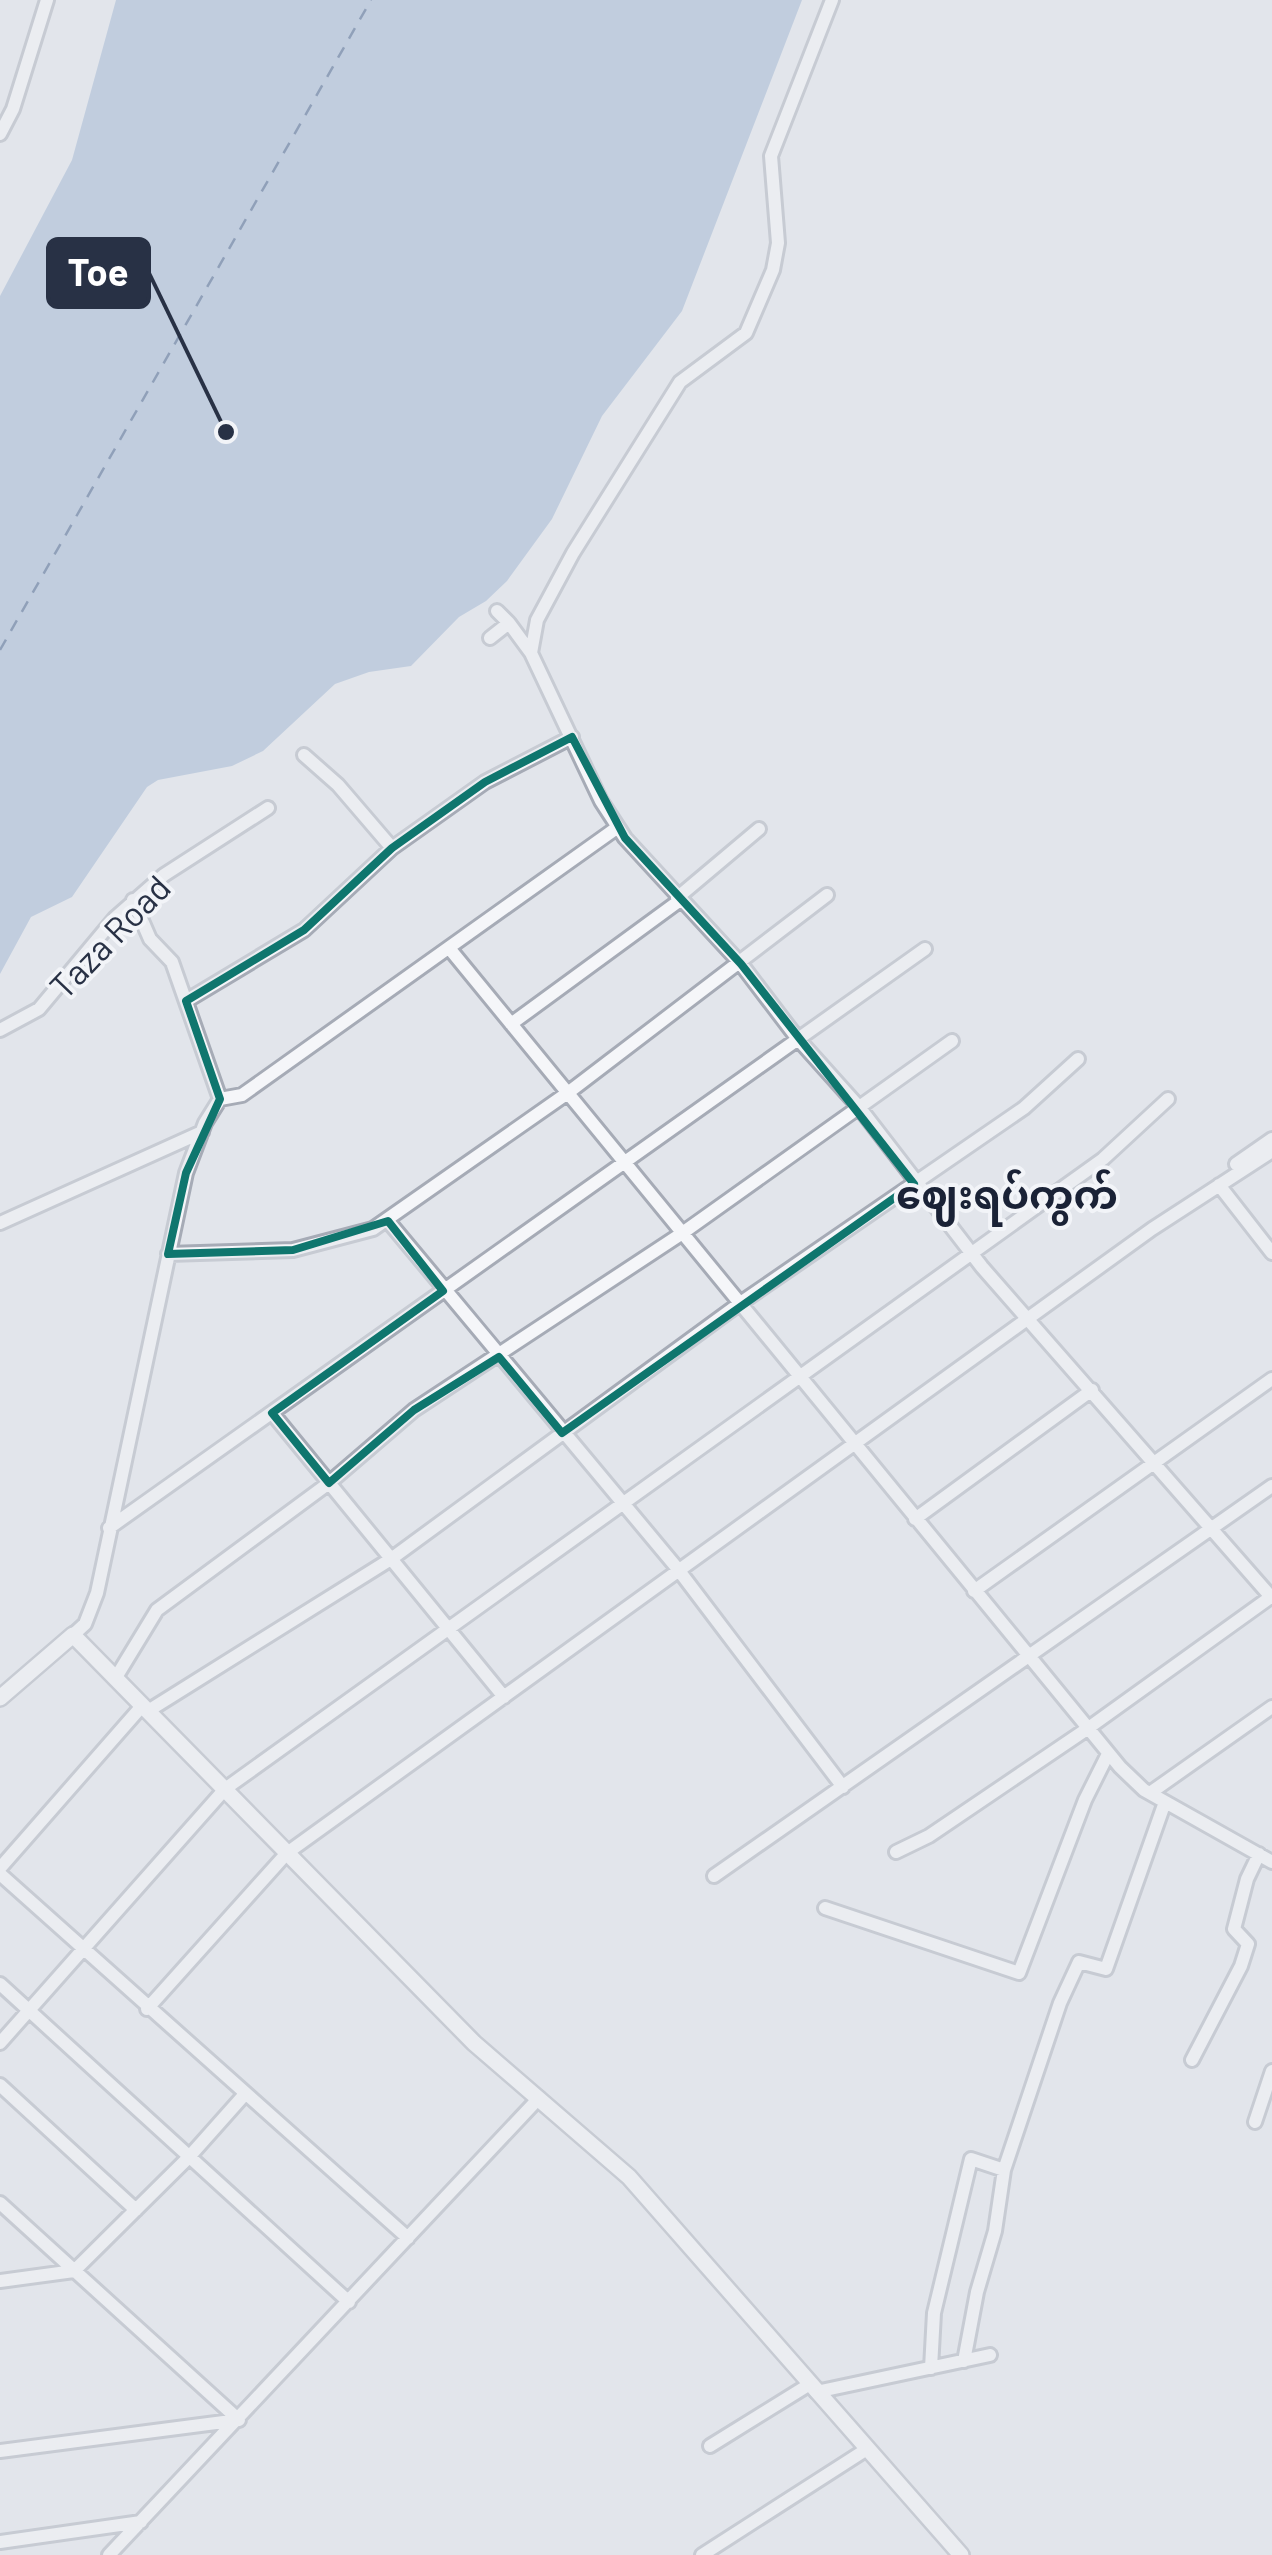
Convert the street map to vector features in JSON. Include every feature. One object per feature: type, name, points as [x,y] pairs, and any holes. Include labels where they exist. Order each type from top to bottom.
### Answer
[{"type":"street","points":[[0,134],[18,94],[47,0]]},
{"type":"street","points":[[531,653],[537,620],[573,552],[680,382],[746,333],[773,270],[778,243],[771,156],[832,0]]},
{"type":"street","points":[[496,611],[531,653],[618,827],[678,899],[741,964],[798,1040],[859,1107],[914,1184],[1028,1319],[1272,1597],[928,1836],[896,1852]]},
{"type":"street","points":[[490,638],[509,623]]},
{"type":"street","points":[[186,1001],[304,930],[392,848],[485,782],[572,737]]},
{"type":"street","points":[[304,755],[338,785],[392,848]]},
{"type":"street","name":"Taza Road","points":[[0,1030],[39,1009],[133,900],[166,872],[268,808]]},
{"type":"street","points":[[220,1099],[242,1095],[618,827]]},
{"type":"street","points":[[512,1024],[678,899],[759,829]]},
{"type":"street","points":[[168,1254],[294,1250],[332,1243],[388,1221],[569,1092],[827,896]]},
{"type":"street","points":[[0,1698],[85,1624],[96,1594],[186,1173],[220,1099],[172,962],[150,939],[133,900]]},
{"type":"street","points":[[449,948],[1108,1754],[1150,1794],[1266,1858],[1247,1879],[1234,1929],[1248,1944],[1241,1966],[1192,2060]]},
{"type":"street","points":[[109,1528],[925,949]]},
{"type":"street","points":[[115,1679],[156,1610],[330,1483],[414,1410],[500,1357],[681,1234],[952,1041]]},
{"type":"street","points":[[408,2238],[147,2009],[0,1871],[145,1708],[391,1559],[739,1304],[1024,1108],[1078,1059]]},
{"type":"street","points":[[0,2043],[226,1789],[1102,1159],[1168,1099]]},
{"type":"street","points":[[0,1223],[202,1132]]},
{"type":"street","points":[[1233,1176],[1228,1169],[1272,1140]]},
{"type":"street","points":[[147,2009],[287,1853],[677,1568],[1272,1151]]},
{"type":"street","points":[[1219,1186],[1272,1253]]},
{"type":"street","points":[[388,1221],[677,1568],[844,1787]]},
{"type":"street","points":[[974,1591],[1272,1380]]},
{"type":"street","points":[[915,1519],[1092,1390]]},
{"type":"street","points":[[272,1412],[504,1696]]},
{"type":"street","points":[[714,1876],[1272,1486]]},
{"type":"street","points":[[73,1634],[474,2042],[629,2177],[953,2552]]},
{"type":"street","points":[[1150,1794],[1272,1708]]},
{"type":"street","points":[[825,1908],[1019,1974],[1085,1800],[1108,1754]]},
{"type":"street","points":[[964,2361],[977,2292],[996,2231],[1004,2170],[1060,2003],[1079,1962],[1106,1969],[1165,1802]]},
{"type":"street","points":[[0,1984],[349,2302]]},
{"type":"street","points":[[1255,2122],[1272,2072]]},
{"type":"street","points":[[0,2085],[136,2210]]},
{"type":"street","points":[[0,2281],[74,2270],[189,2157],[244,2094]]},
{"type":"street","points":[[109,2555],[539,2098]]},
{"type":"street","points":[[931,2368],[934,2313],[971,2159],[1004,2170]]},
{"type":"street","points":[[0,2203],[238,2420]]},
{"type":"street","points":[[710,2446],[813,2388],[990,2356]]},
{"type":"street","points":[[0,2451],[238,2420]]},
{"type":"street","points":[[702,2555],[867,2449]]},
{"type":"street","points":[[0,2542],[141,2522]]},
{"type":"highlighted area","points":[[572,737],[625,838],[741,964],[914,1184],[562,1433],[499,1357],[414,1410],[329,1483],[272,1413],[443,1291],[388,1221],[293,1250],[168,1254],[186,1173],[220,1099],[186,1001],[304,930],[392,848],[485,782]]},
{"type":"water","points":[[116,0],[802,0],[682,311],[602,416],[552,519],[507,581],[486,601],[459,617],[411,666],[369,672],[335,684],[263,751],[232,766],[158,780],[147,787],[72,897],[31,917],[0,974],[0,296],[72,160]]},
{"type":"ferry route","points":[[0,650],[371,0]]},
{"type":"place","name":"Toe","points":[[226,432]]},
{"type":"district","name":"ဈေးရပ်ကွက်","points":[[1007,1193]]}]
